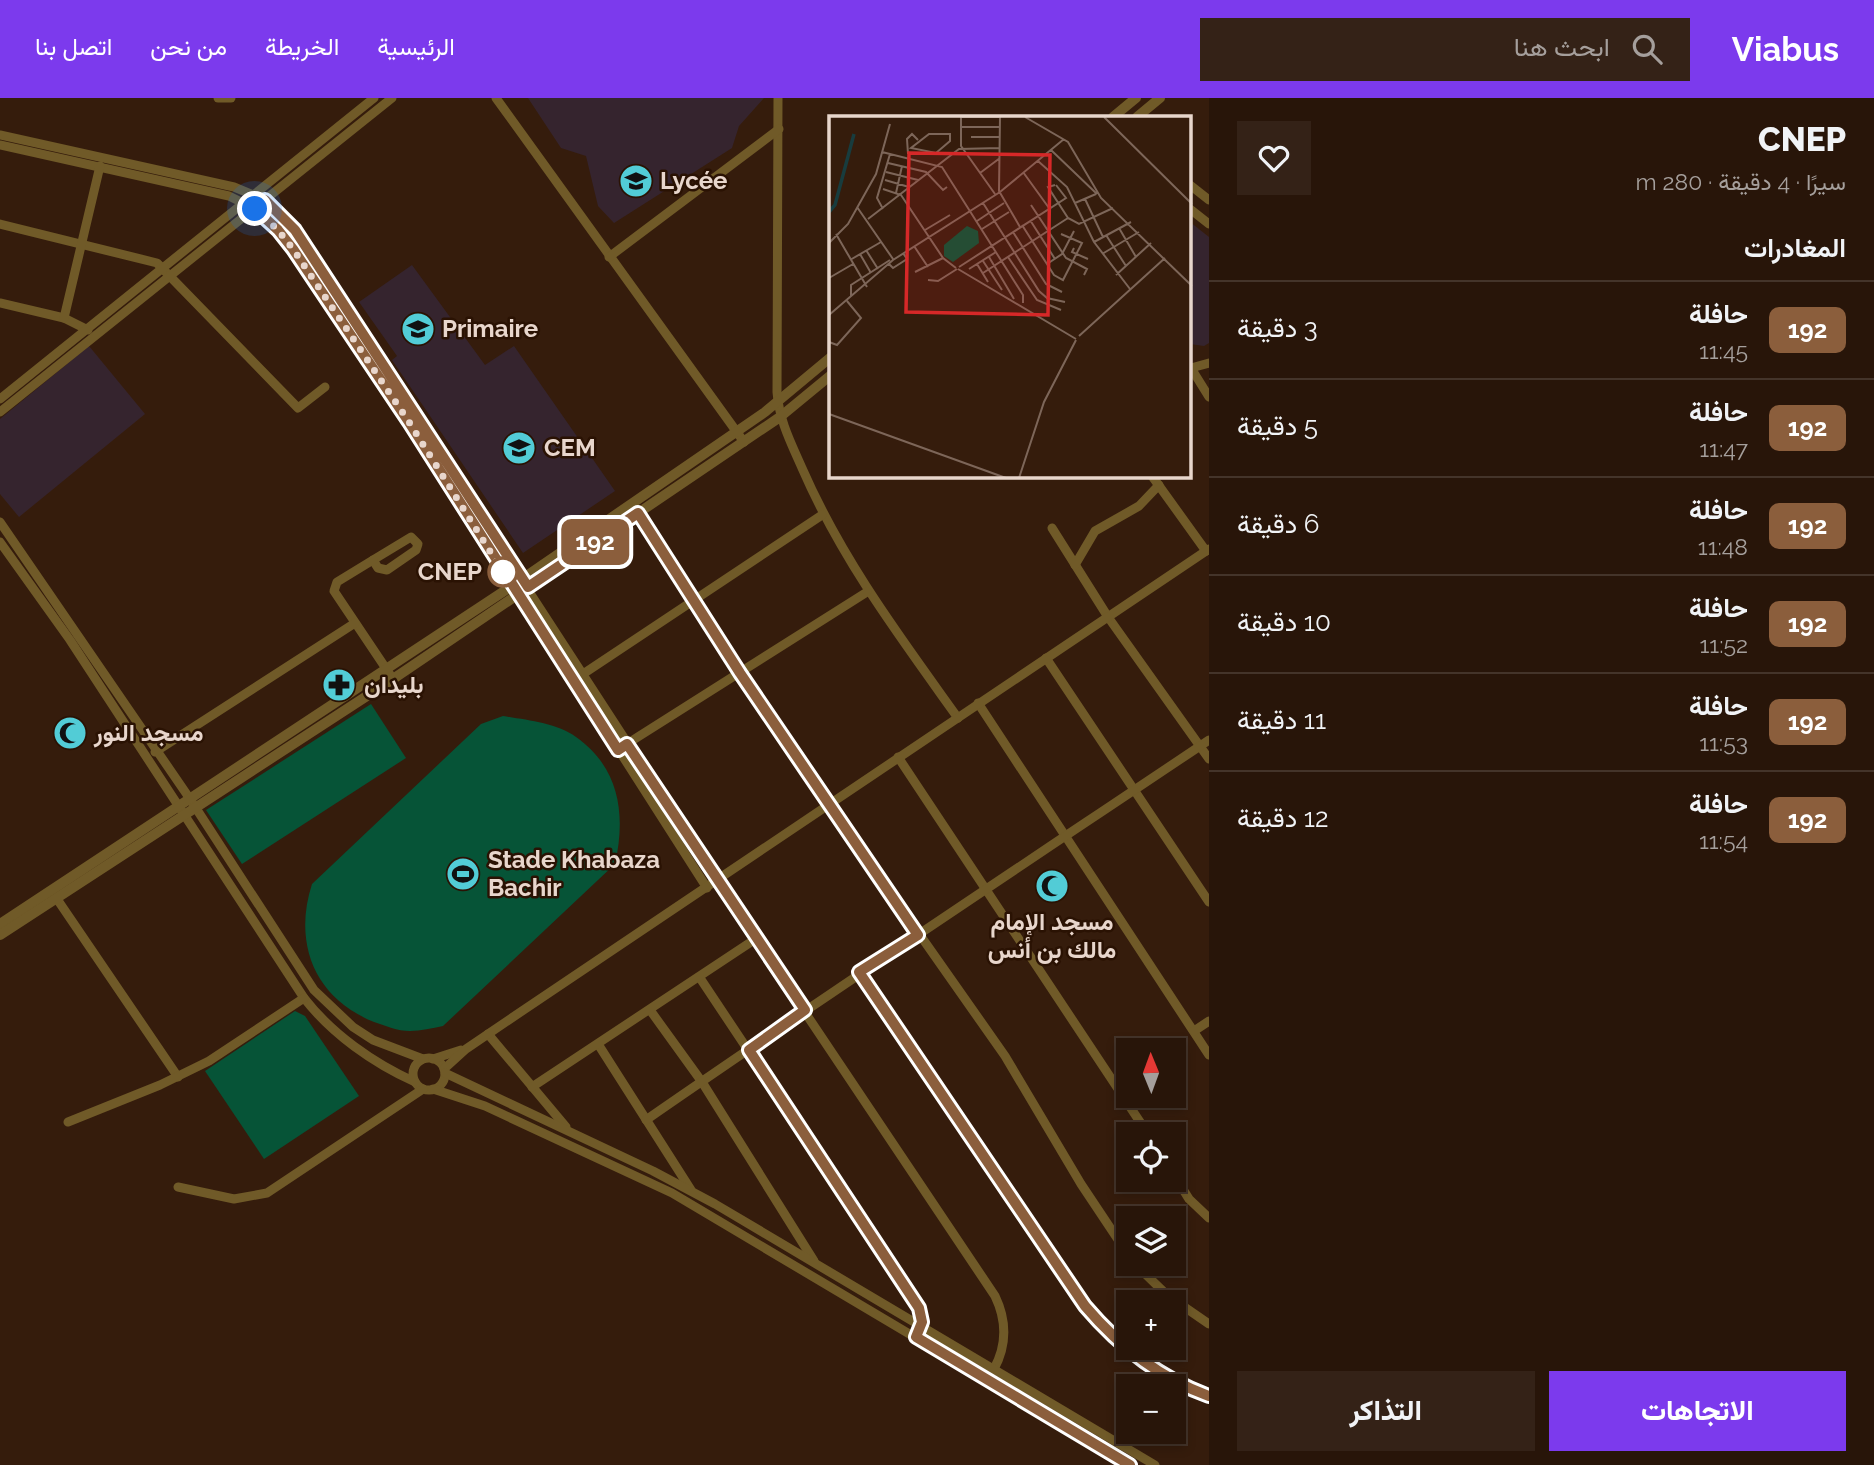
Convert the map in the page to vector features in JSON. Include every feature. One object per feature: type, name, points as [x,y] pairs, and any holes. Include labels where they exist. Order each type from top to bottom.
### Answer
[{"type":"street","points":[[218,98],[231,98]]},
{"type":"street","points":[[0,412],[374,98]]},
{"type":"street","points":[[3,394],[86,328],[255,209],[392,98]]},
{"type":"street","points":[[496,98],[744,442]]},
{"type":"street","points":[[778,98],[780,417],[822,515],[867,592],[958,718]]},
{"type":"street","points":[[1114,116],[1136,98]]},
{"type":"street","points":[[1138,116],[1160,98]]},
{"type":"street","points":[[609,257],[779,129]]},
{"type":"street","points":[[0,135],[234,187],[265,200],[295,230],[526,582],[627,744],[995,1296],[1003,1317],[1004,1336],[994,1369]]},
{"type":"street","points":[[0,145],[229,196],[255,209],[278,230],[409,422],[707,888]]},
{"type":"street","points":[[64,318],[100,166]]},
{"type":"street","points":[[1192,187],[1209,200]]},
{"type":"street","points":[[1192,211],[1209,224]]},
{"type":"street","points":[[0,224],[141,257],[168,272],[298,408],[325,387]]},
{"type":"street","points":[[0,303],[64,318],[86,328],[94,335]]},
{"type":"street","points":[[0,924],[188,807],[515,590],[635,508],[778,403],[829,359]]},
{"type":"street","points":[[1192,368],[1209,363]]},
{"type":"street","points":[[1192,370],[1209,397]]},
{"type":"street","points":[[635,508],[744,442],[780,417],[829,377]]},
{"type":"street","points":[[3,394],[17,398]]},
{"type":"street","points":[[178,1187],[234,1199],[267,1193],[424,1087],[443,1081],[444,1071],[466,1049],[1207,550],[1154,478]]},
{"type":"street","points":[[1075,565],[1095,531],[1139,506],[1159,485]]},
{"type":"street","points":[[635,508],[740,673],[828,804],[1005,1056],[1081,1184],[1116,1236]]},
{"type":"street","points":[[583,674],[822,515]]},
{"type":"street","points":[[0,522],[157,751],[304,998],[316,1014],[351,1044],[424,1087],[485,1106],[672,1194],[1130,1465]]},
{"type":"street","points":[[1052,528],[1108,617],[1205,743],[1209,759]]},
{"type":"street","points":[[373,559],[380,569],[387,570],[416,550],[418,544],[414,538],[407,537],[337,582],[334,588],[390,675]]},
{"type":"street","points":[[14,540],[2,545],[70,640],[147,757],[188,807],[314,990],[345,1020],[373,1040],[428,1059],[444,1071],[691,1191],[1155,1465]]},
{"type":"street","points":[[618,750],[867,592]]},
{"type":"street","points":[[147,757],[355,623]]},
{"type":"street","points":[[70,640],[79,634]]},
{"type":"street","points":[[1046,658],[1209,902]]},
{"type":"street","points":[[978,703],[1209,1055]]},
{"type":"street","points":[[646,1120],[859,972],[986,891],[1205,743]]},
{"type":"street","points":[[898,757],[1140,1122]]},
{"type":"street","points":[[0,936],[188,807]]},
{"type":"street","points":[[57,899],[178,1077]]},
{"type":"street","points":[[532,1087],[757,938]]},
{"type":"street","points":[[859,972],[1079,1298],[1099,1322],[1143,1362],[1181,1385],[1209,1396]]},
{"type":"street","points":[[700,978],[917,1304],[922,1314],[922,1326],[916,1337]]},
{"type":"street","points":[[68,1122],[178,1077],[229,1050],[304,998]]},
{"type":"street","points":[[650,1010],[702,1082],[815,1263]]},
{"type":"street","points":[[1194,1031],[1209,1021]]},
{"type":"street","points":[[488,1034],[570,1132]]},
{"type":"street","points":[[598,1044],[691,1191]]},
{"type":"street","points":[[424,1087],[413,1071],[428,1059],[466,1049]]},
{"type":"street","points":[[1185,1192],[1209,1218]]},
{"type":"street","points":[[1148,1276],[1164,1290]]},
{"type":"street","points":[[1186,1310],[1209,1324]]},
{"type":"shaded area","name":"Lycée","points":[[528,98],[764,98],[739,126],[732,148],[614,223],[598,206],[586,156],[561,148]]},
{"type":"shaded area","points":[[1192,224],[1209,237],[1209,343],[1204,346],[1192,344]]},
{"type":"shaded area","name":"CEM","points":[[412,265],[485,365],[514,346],[615,491],[523,553],[392,360],[397,356],[359,302]]},
{"type":"shaded area","points":[[89,346],[145,414],[19,517],[0,494],[0,419]]},
{"type":"green space","points":[[371,704],[406,758],[242,864],[206,810]]},
{"type":"green space","name":"Stade Khabaza Bachir","points":[[503,716],[560,728],[591,749],[602,763],[611,778],[619,810],[620,828],[615,864],[443,1026],[405,1031],[374,1022],[353,1012],[336,999],[313,966],[305,927],[312,884],[481,724]]},
{"type":"green space","points":[[295,1011],[305,1016],[359,1096],[264,1159],[205,1071]]},
{"type":"bus line","name":"192","points":[[1130,1465],[916,1337],[922,1326],[919,1308],[749,1050],[805,1010],[627,744],[618,750],[409,422],[293,249],[278,230],[255,209],[265,200],[295,230],[528,587],[638,513],[740,673],[918,935],[859,972],[1085,1306],[1119,1342],[1154,1370],[1209,1396]]},
{"type":"place","name":"Lycée","points":[[636,181]]},
{"type":"place","name":"Primaire","points":[[418,329]]},
{"type":"place","name":"CEM","points":[[519,448]]},
{"type":"place","name":"CNEP","points":[[503,572]]},
{"type":"place","name":"بليدان","points":[[339,685]]},
{"type":"place","name":"مسجد النور","points":[[70,733]]},
{"type":"place","name":"Stade Khabaza Bachir","points":[[463,874]]},
{"type":"place","name":"مسجد الإمام مالك بن أنس","points":[[1052,886]]},
{"type":"route","points":[[255,209],[278,230],[293,249],[409,422],[503,572]]}]
